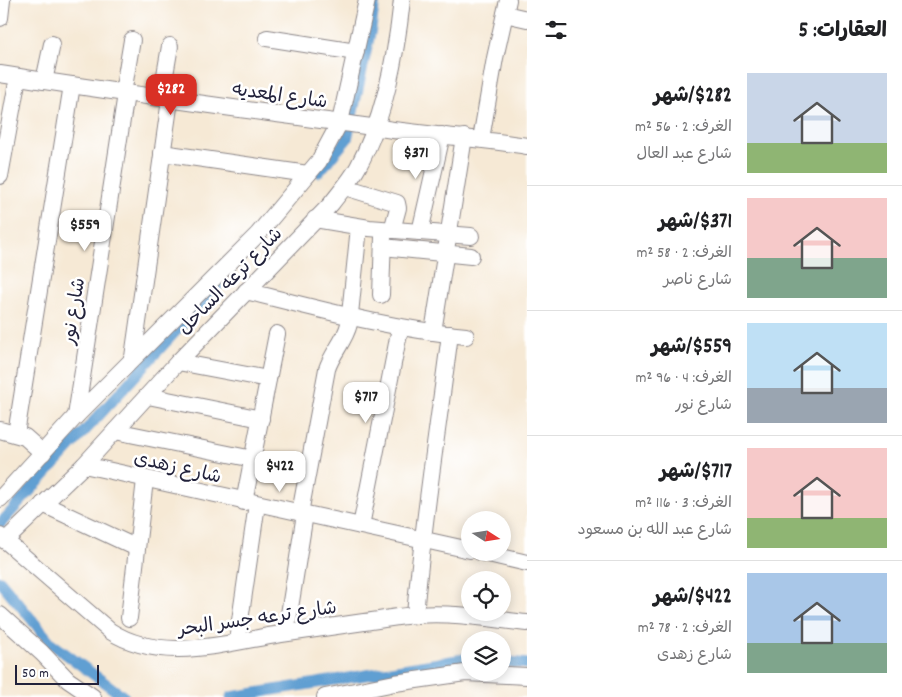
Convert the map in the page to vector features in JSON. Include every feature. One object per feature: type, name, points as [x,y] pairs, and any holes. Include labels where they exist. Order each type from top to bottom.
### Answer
[{"type":"street","points":[[0,18],[2,0]]},
{"type":"street","name":"شارع ترعه الساحل","points":[[0,499],[133,357],[258,234],[319,161],[344,123],[367,0]]},
{"type":"street","name":"شارع ترعه الساحل","points":[[2,538],[43,504],[84,465],[178,362],[331,204],[345,187],[357,168],[389,78],[402,0]]},
{"type":"street","points":[[481,139],[506,7],[527,19]]},
{"type":"street","points":[[266,38],[356,52]]},
{"type":"street","name":"شارع نور","points":[[76,416],[132,40]]},
{"type":"street","points":[[44,81],[52,44]]},
{"type":"street","points":[[133,357],[162,153],[170,46]]},
{"type":"street","name":"شارع المعديه","points":[[0,74],[165,99],[527,146]]},
{"type":"street","points":[[0,176],[18,77]]},
{"type":"street","points":[[43,452],[33,442],[8,432],[72,85]]},
{"type":"street","points":[[420,232],[442,134]]},
{"type":"street","points":[[433,332],[464,137]]},
{"type":"street","points":[[162,153],[308,174]]},
{"type":"street","points":[[345,187],[397,203],[398,208],[388,229],[383,247],[381,295]]},
{"type":"street","points":[[315,219],[359,227],[471,236]]},
{"type":"street","points":[[286,633],[302,514],[327,369],[334,351],[347,331],[350,317],[359,227]]},
{"type":"street","points":[[383,247],[471,256]]},
{"type":"street","points":[[246,291],[400,328],[466,336]]},
{"type":"street","points":[[362,526],[400,328]]},
{"type":"street","points":[[237,641],[251,503],[253,459],[277,334]]},
{"type":"street","points":[[415,615],[422,540],[450,334]]},
{"type":"street","points":[[178,362],[268,379]]},
{"type":"street","points":[[148,396],[261,419]]},
{"type":"street","points":[[115,431],[253,459]]},
{"type":"street","name":"شارع زهدى","points":[[84,465],[145,480],[461,548]]},
{"type":"street","points":[[129,618],[145,480]]},
{"type":"street","points":[[43,504],[137,548]]},
{"type":"street","name":"شارع ترعه جسر البحر","points":[[2,538],[110,631],[123,639],[138,644],[190,649],[415,615],[469,616],[527,623]]},
{"type":"street","points":[[511,559],[527,563]]},
{"type":"street","points":[[0,616],[42,653],[68,680],[93,697]]},
{"type":"street","points":[[325,697],[394,682],[465,673],[527,676]]},
{"type":"waterway","points":[[319,172],[347,139],[371,29],[375,0]]},
{"type":"waterway","points":[[0,524],[218,285]]},
{"type":"waterway","points":[[0,581],[51,643],[124,697]]},
{"type":"waterway","points":[[231,697],[461,659]]},
{"type":"waterway","points":[[511,662],[527,664]]}]
